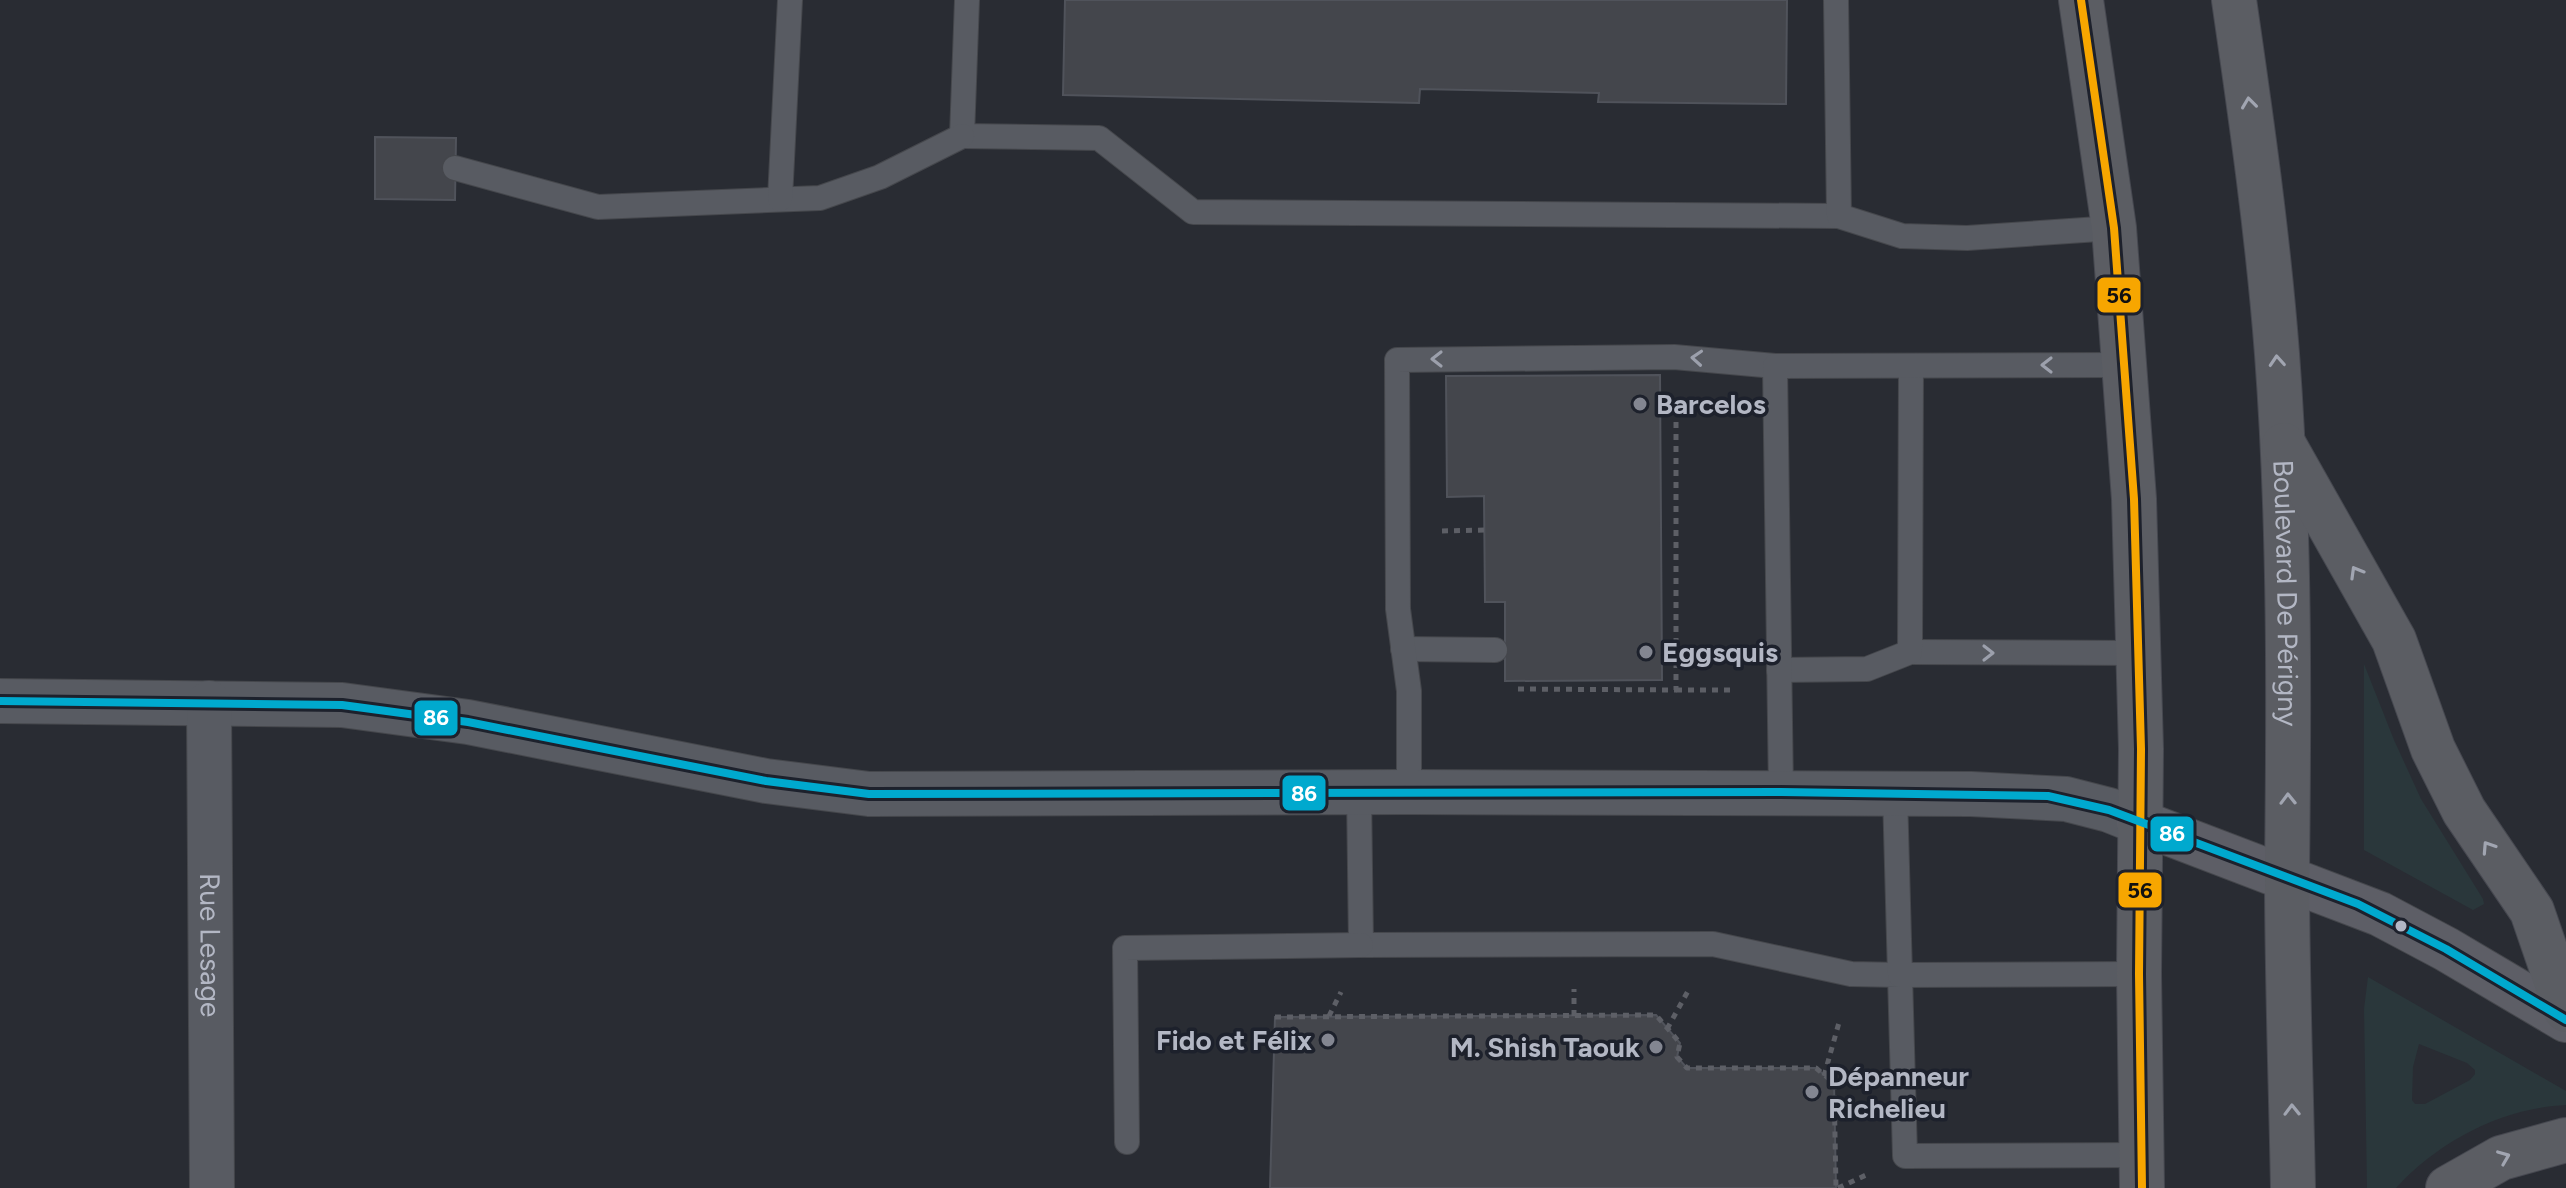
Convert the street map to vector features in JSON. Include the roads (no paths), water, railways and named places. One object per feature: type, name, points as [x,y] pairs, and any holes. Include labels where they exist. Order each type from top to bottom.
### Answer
[{"type":"main road","points":[[2081,0],[2114,228],[2125,365],[2140,653],[2142,1172]]},
{"type":"main road","name":"Boulevard De Périgny","points":[[2234,0],[2277,354],[2288,687],[2287,877],[2293,1188]]},
{"type":"main road","points":[[2281,439],[2394,640],[2433,749],[2464,811],[2532,911],[2566,1010]]},
{"type":"main road","points":[[2448,1188],[2501,1158],[2566,1140]]},
{"type":"street","points":[[0,701],[342,705],[567,739],[766,781],[869,794],[1781,792],[2048,796],[2087,804],[2139,822],[2380,914],[2566,1020]]},
{"type":"street","name":"Rue Lesage","points":[[209,703],[212,1188]]},
{"type":"lane","points":[[780,199],[790,0]]},
{"type":"lane","points":[[962,136],[967,0]]},
{"type":"lane","points":[[1836,0],[1839,216]]},
{"type":"lane","points":[[455,168],[598,207],[820,198],[868,181],[962,136],[1099,138],[1193,212],[1839,216],[1902,236],[1967,238],[2114,228]]},
{"type":"lane","points":[[1409,792],[1409,691],[1398,609],[1397,360],[1674,357],[1775,366],[2125,365]]},
{"type":"lane","points":[[1775,366],[1781,792]]},
{"type":"lane","points":[[1910,652],[1911,366]]},
{"type":"lane","points":[[1403,649],[1495,650]]},
{"type":"lane","points":[[1779,680],[1867,669],[1910,652],[2140,653]]},
{"type":"lane","points":[[1359,792],[1361,945]]},
{"type":"lane","points":[[1895,794],[1905,1156],[2142,1172]]},
{"type":"lane","points":[[1127,1142],[1125,948],[1713,944],[1851,974],[2139,974]]},
{"type":"place","name":"Barcelos","points":[[1640,404]]},
{"type":"place","name":"Eggsquis","points":[[1646,652]]},
{"type":"place","name":"Fido et Félix","points":[[1328,1040]]},
{"type":"place","name":"M. Shish Taouk","points":[[1656,1047]]},
{"type":"place","name":"Dépanneur Richelieu","points":[[1812,1092]]}]
